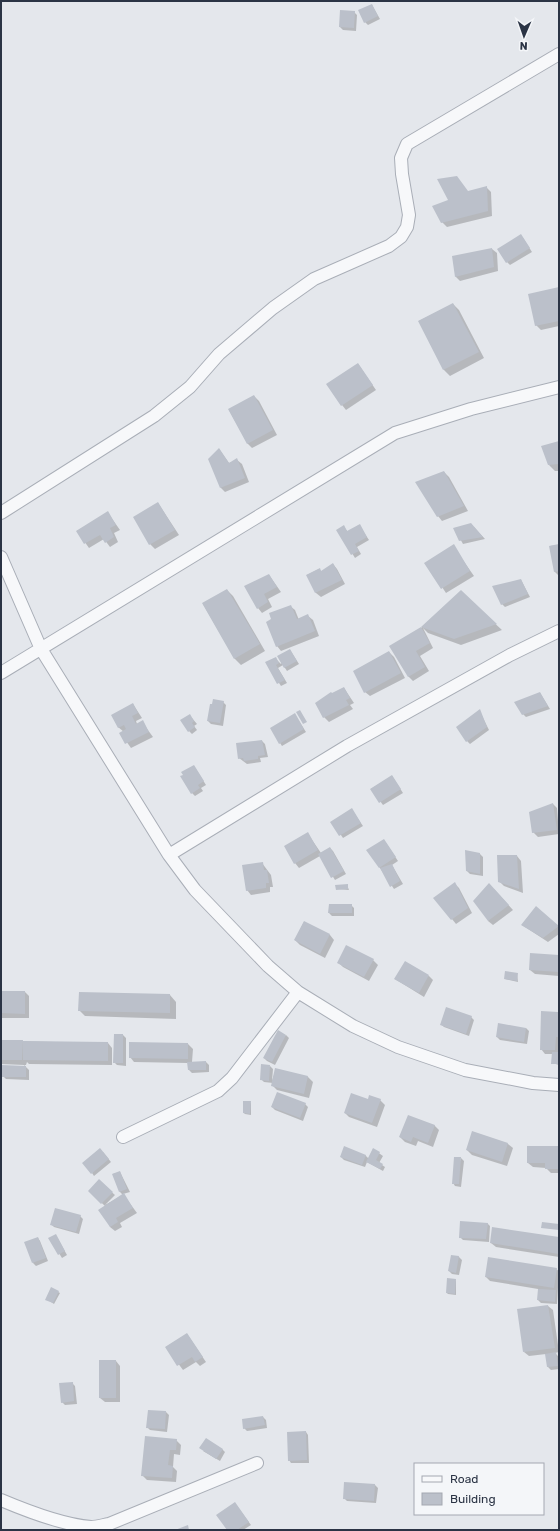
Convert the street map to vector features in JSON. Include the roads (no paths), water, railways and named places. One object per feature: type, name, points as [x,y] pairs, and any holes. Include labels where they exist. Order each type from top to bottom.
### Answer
[{"type":"street","points":[[1,513],[154,416],[190,387],[220,354],[273,308],[314,279],[389,246],[401,237],[407,227],[408,215],[401,158],[407,144],[559,54]]},
{"type":"street","points":[[1,673],[395,434],[471,409],[559,387]]},
{"type":"street","points":[[1,557],[42,648],[169,855],[195,890],[220,918],[268,966],[298,992],[353,1026],[398,1047],[465,1070],[533,1083],[559,1085]]},
{"type":"street","points":[[169,855],[347,746],[510,654],[559,631]]},
{"type":"street","points":[[123,1137],[218,1092],[232,1078],[298,992]]},
{"type":"street","points":[[1,1500],[75,1525],[92,1527],[109,1524],[257,1463]]}]
